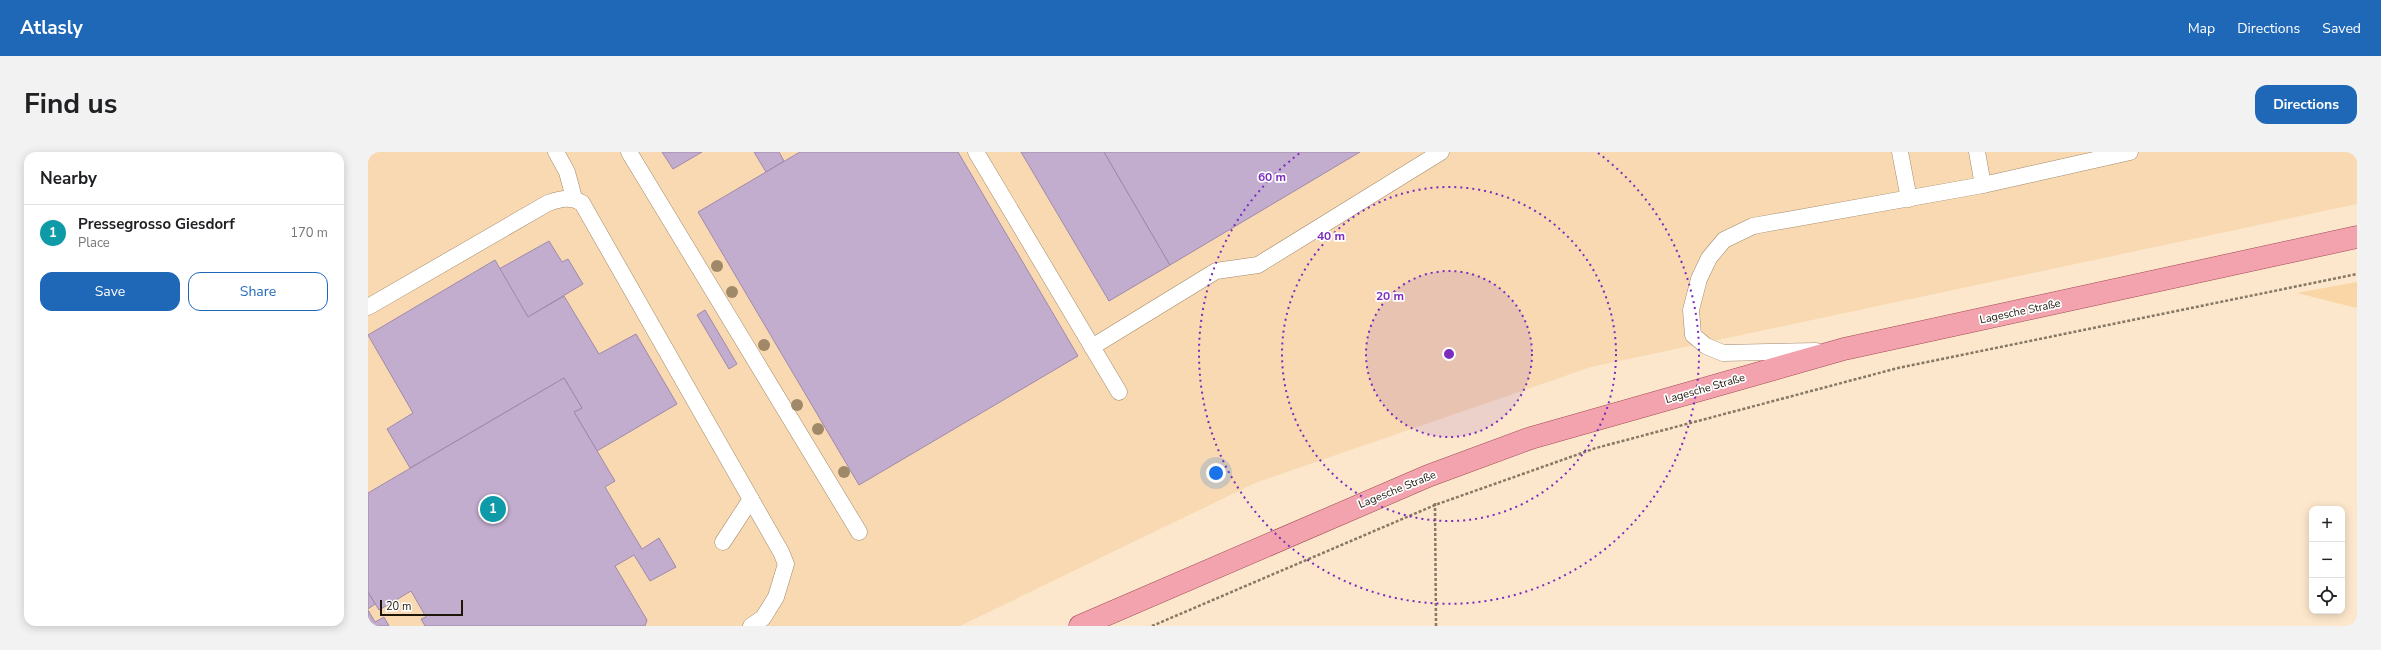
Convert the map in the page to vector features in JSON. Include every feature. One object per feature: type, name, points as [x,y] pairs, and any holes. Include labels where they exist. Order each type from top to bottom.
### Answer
[{"type":"main road","name":"Lagesche Straße","points":[[1080,626],[1428,476],[1531,438],[1844,349],[2357,237]]},
{"type":"lane","points":[[556,152],[567,172],[574,198]]},
{"type":"lane","points":[[629,152],[859,532]]},
{"type":"lane","points":[[976,152],[1119,392]]},
{"type":"lane","points":[[1092,347],[1216,271],[1258,265],[1441,152]]},
{"type":"lane","points":[[1900,152],[1909,199]]},
{"type":"lane","points":[[1977,152],[1983,185]]},
{"type":"lane","points":[[1844,349],[1723,353],[1706,346],[1692,335],[1691,310],[1699,279],[1709,258],[1724,240],[1753,226],[1983,185],[2130,152]]},
{"type":"lane","points":[[368,307],[548,203],[563,198],[574,198],[582,203],[781,552],[786,564],[776,597],[763,618],[752,626]]},
{"type":"lane","points":[[723,542],[751,499]]},
{"type":"path","points":[[1152,626],[1435,505],[1596,448],[1898,368],[2357,274]]},
{"type":"path","points":[[1428,476],[1435,505],[1436,626]]},
{"type":"shaded area","points":[[368,152],[2357,152],[2357,204],[1591,367],[1255,483],[960,626],[368,626]]},
{"type":"shaded area","points":[[2357,282],[2357,308],[2297,293]]},
{"type":"building","points":[[662,152],[702,152],[673,169]]},
{"type":"building","points":[[754,152],[779,152],[784,161],[766,172]]},
{"type":"building","points":[[800,152],[958,152],[1078,356],[859,485],[698,212]]},
{"type":"building","points":[[1021,152],[1104,152],[1170,265],[1109,301]]},
{"type":"building","points":[[1104,152],[1360,152],[1170,265]]},
{"type":"building","points":[[549,241],[562,262],[568,259],[583,284],[528,317],[499,269]]},
{"type":"building","points":[[495,260],[528,317],[564,296],[599,354],[636,334],[677,404],[597,451],[574,412],[582,408],[564,378],[410,468],[387,429],[413,413],[368,335]]},
{"type":"building","points":[[705,310],[737,364],[729,369],[697,315]]},
{"type":"building","points":[[564,378],[582,408],[574,412],[615,481],[605,487],[628,526],[642,549],[659,538],[676,567],[650,581],[634,555],[615,566],[647,620],[645,626],[425,626],[421,619],[426,617],[411,591],[379,610],[368,592],[368,493]]},
{"type":"building","points":[[368,592],[375,604],[368,609]]},
{"type":"building","points":[[368,610],[375,622],[384,617],[389,626],[368,626]]},
{"type":"place","name":"Pressegrosso Giesdorf","points":[[493,509]]}]
